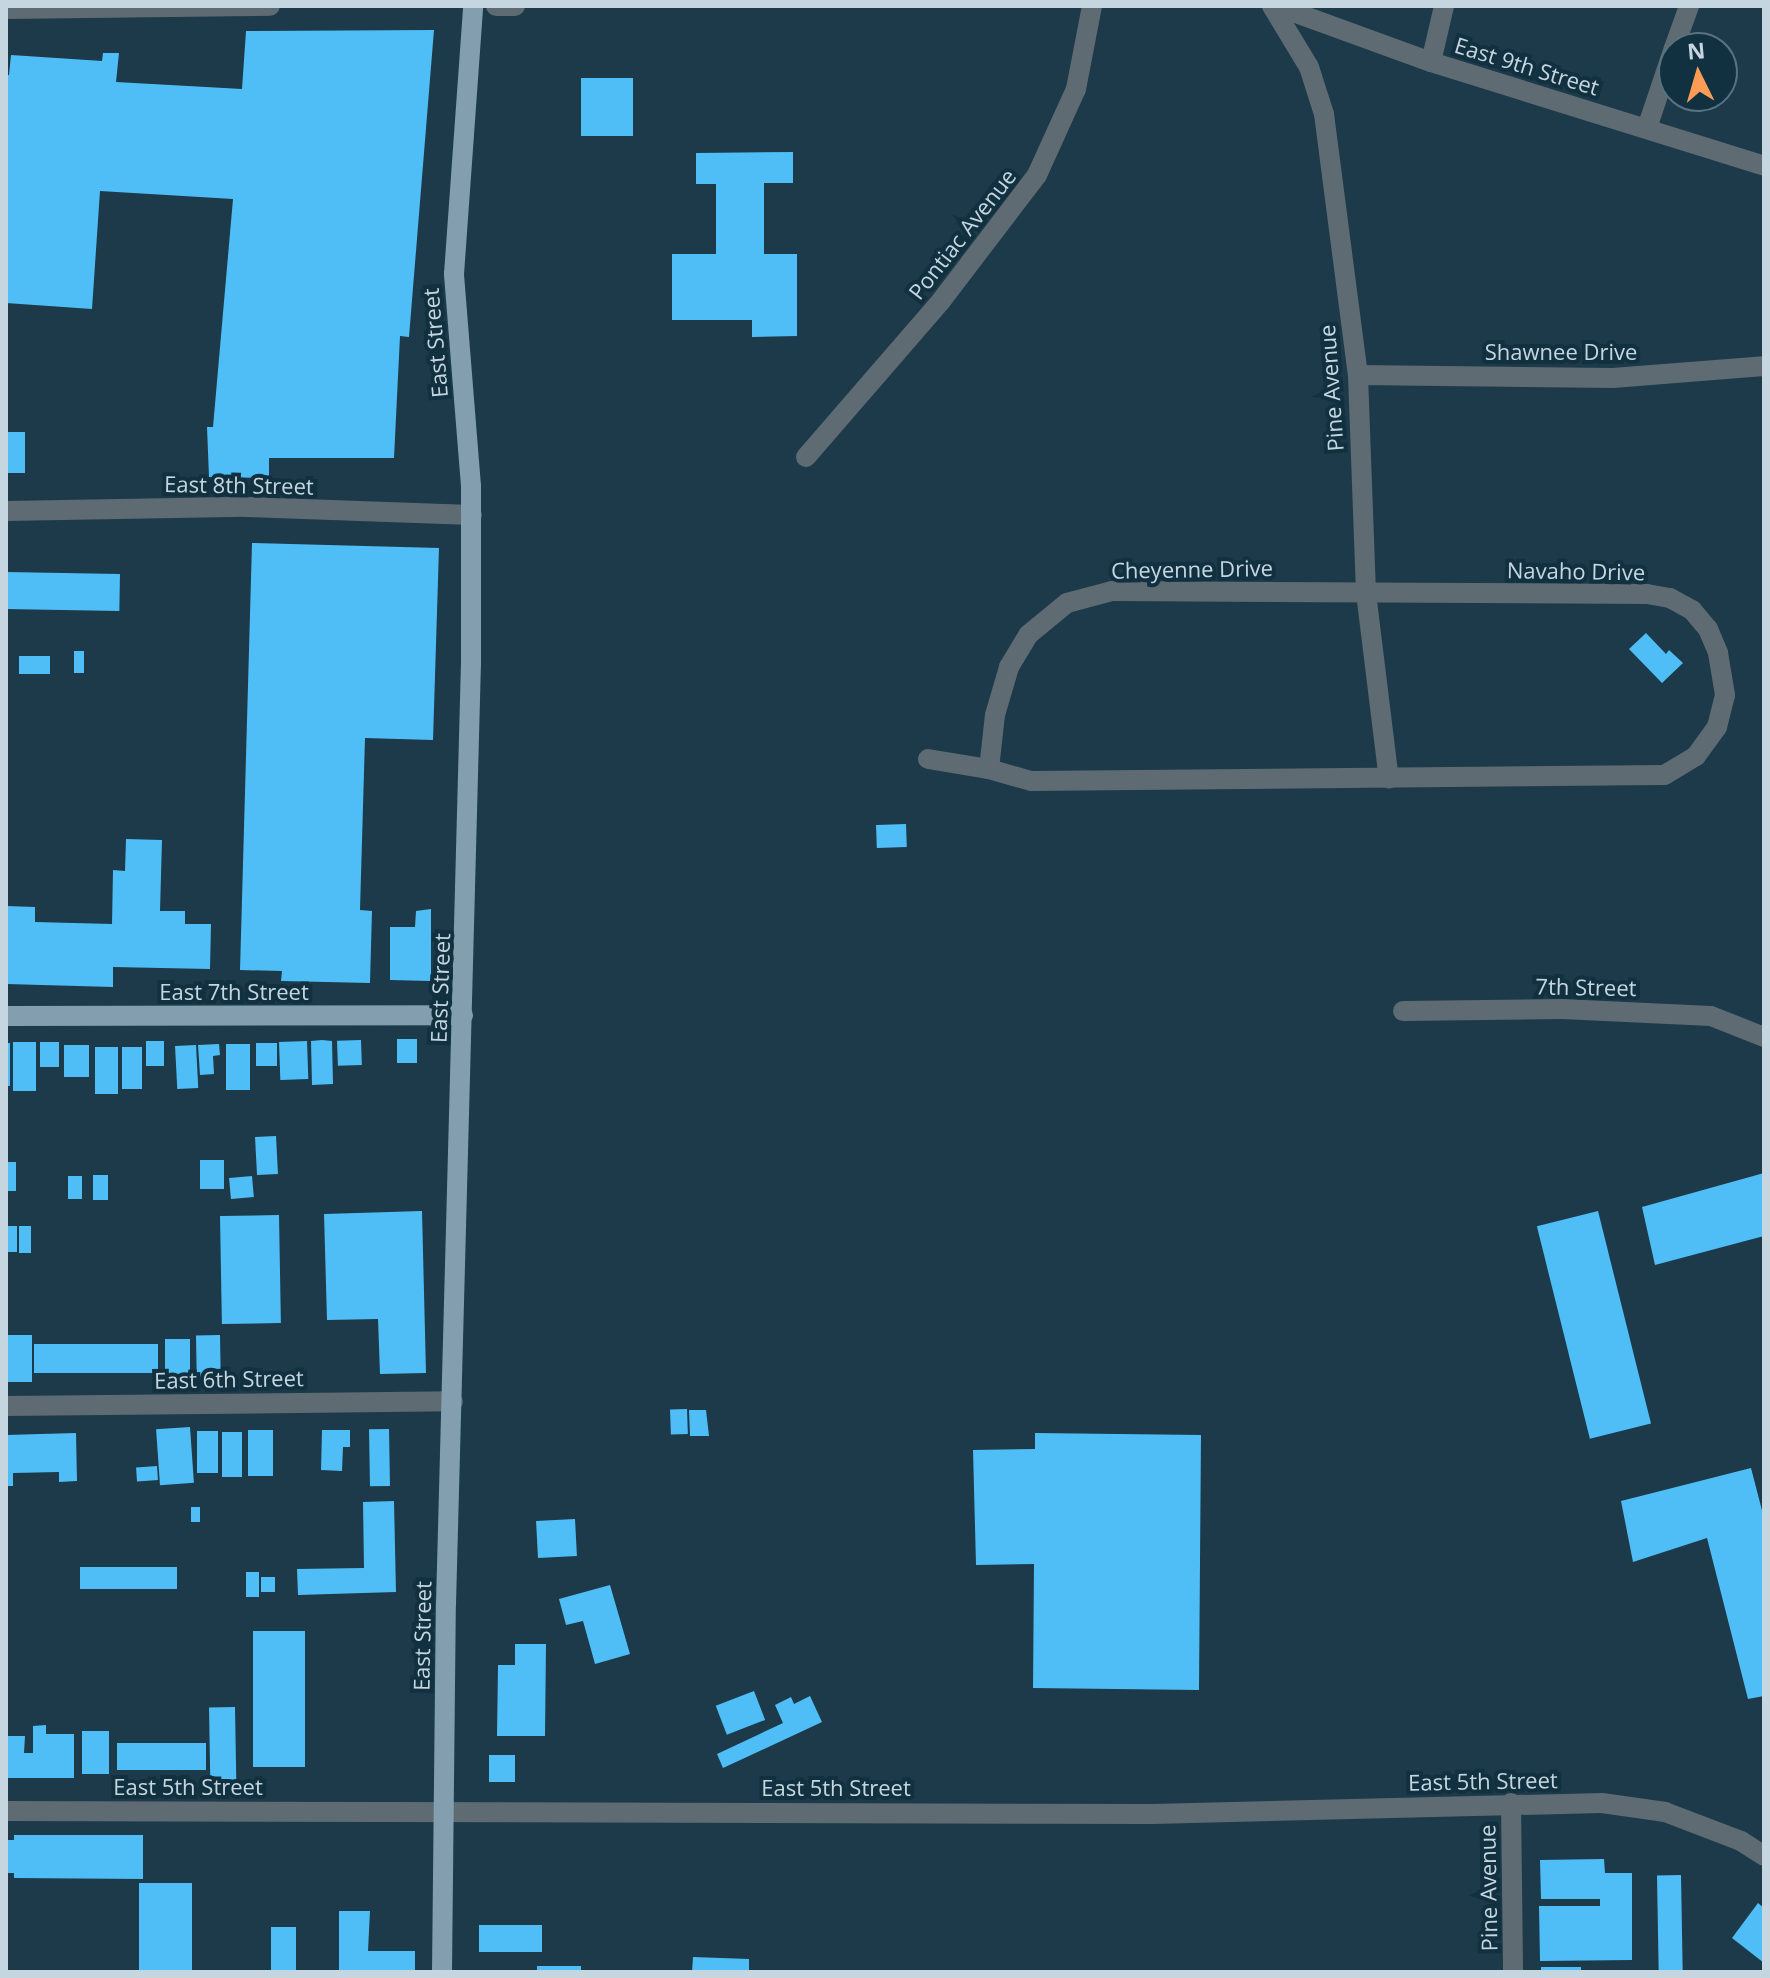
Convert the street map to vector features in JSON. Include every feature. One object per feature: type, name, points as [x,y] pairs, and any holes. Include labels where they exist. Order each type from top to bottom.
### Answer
[{"type":"main road","name":"East Street","points":[[442,1972],[472,515],[454,274],[473,6]]},
{"type":"main road","name":"East 7th Street","points":[[6,1016],[463,1015]]},
{"type":"street","points":[[6,9],[270,6]]},
{"type":"street","points":[[496,6],[515,6]]},
{"type":"street","name":"Pontiac Avenue","points":[[806,457],[941,301],[1037,175],[1076,89],[1092,6]]},
{"type":"street","name":"East 9th Street","points":[[1274,6],[1431,62],[1764,166]]},
{"type":"street","name":"Pine Avenue","points":[[1274,6],[1309,67],[1324,114],[1358,375],[1366,593],[1389,779]]},
{"type":"street","points":[[1431,62],[1444,6]]},
{"type":"street","points":[[1680,32],[1689,6]]},
{"type":"street","points":[[1647,128],[1658,95]]},
{"type":"street","name":"Shawnee Drive","points":[[1358,375],[1613,378],[1764,366]]},
{"type":"street","name":"East 8th Street","points":[[6,511],[246,507],[472,515]]},
{"type":"street","name":"Cheyenne Drive","points":[[989,769],[995,715],[1009,667],[1028,635],[1067,603],[1112,591],[1366,593]]},
{"type":"street","name":"Navaho Drive","points":[[1366,593],[1647,594],[1670,598],[1692,610],[1708,629],[1718,653],[1725,695],[1717,727],[1696,756],[1664,775],[1389,779]]},
{"type":"street","points":[[928,759],[989,769],[1031,781],[1389,779]]},
{"type":"street","name":"7th Street","points":[[1403,1011],[1562,1009],[1711,1016],[1764,1037]]},
{"type":"street","name":"East 6th Street","points":[[6,1406],[453,1401]]},
{"type":"street","name":"Pine Avenue","points":[[1511,1803],[1513,1972]]},
{"type":"street","name":"East 5th Street","points":[[6,1811],[1152,1814],[1602,1803],[1665,1812],[1741,1841],[1764,1856]]},
{"type":"building","points":[[434,30],[409,337],[400,336],[394,458],[269,458],[269,478],[209,477],[207,427],[213,427],[233,199],[100,191],[92,309],[6,303],[6,75],[9,75],[11,55],[102,61],[103,53],[119,53],[116,82],[242,89],[246,31]]},
{"type":"building","points":[[581,78],[633,78],[633,136],[581,136]]},
{"type":"building","points":[[793,152],[793,183],[764,183],[764,254],[797,254],[797,336],[752,337],[752,320],[672,320],[672,254],[716,254],[716,184],[696,184],[696,153]]},
{"type":"building","points":[[6,432],[25,432],[25,473],[6,473]]},
{"type":"building","points":[[252,543],[439,548],[433,740],[365,738],[360,910],[372,911],[370,983],[281,981],[282,971],[240,970]]},
{"type":"building","points":[[6,572],[120,574],[119,611],[6,609]]},
{"type":"building","points":[[1646,633],[1666,654],[1669,650],[1683,663],[1662,683],[1629,649]]},
{"type":"building","points":[[74,651],[84,651],[84,673],[74,673]]},
{"type":"building","points":[[19,656],[50,656],[50,674],[19,674]]},
{"type":"building","points":[[906,824],[907,847],[877,848],[876,825]]},
{"type":"building","points":[[126,839],[162,840],[160,911],[185,911],[185,924],[211,924],[210,969],[113,967],[113,987],[6,984],[6,906],[35,907],[35,922],[112,924],[113,870],[125,871]]},
{"type":"building","points":[[431,909],[431,981],[390,980],[390,927],[415,927],[416,911]]},
{"type":"building","points":[[397,1039],[417,1039],[417,1063],[397,1063]]},
{"type":"building","points":[[361,1040],[362,1065],[338,1066],[337,1041]]},
{"type":"building","points":[[146,1041],[164,1041],[164,1066],[146,1066]]},
{"type":"building","points":[[307,1041],[308,1079],[280,1080],[279,1042]]},
{"type":"building","points":[[311,1041],[332,1041],[333,1084],[312,1085]]},
{"type":"building","points":[[13,1042],[36,1042],[36,1091],[13,1091]]},
{"type":"building","points":[[40,1042],[59,1042],[59,1067],[40,1067]]},
{"type":"building","points":[[6,1043],[10,1043],[10,1086],[6,1086]]},
{"type":"building","points":[[256,1043],[277,1043],[277,1066],[256,1066]]},
{"type":"building","points":[[219,1044],[220,1055],[213,1056],[214,1074],[200,1075],[198,1045]]},
{"type":"building","points":[[226,1044],[250,1044],[250,1090],[226,1090]]},
{"type":"building","points":[[64,1045],[89,1045],[89,1077],[64,1077]]},
{"type":"building","points":[[196,1045],[198,1088],[177,1089],[175,1046]]},
{"type":"building","points":[[95,1047],[118,1047],[118,1094],[95,1094]]},
{"type":"building","points":[[122,1047],[142,1047],[142,1089],[122,1089]]},
{"type":"building","points":[[276,1136],[278,1174],[257,1175],[255,1137]]},
{"type":"building","points":[[200,1160],[224,1160],[224,1189],[200,1189]]},
{"type":"building","points":[[6,1162],[16,1162],[16,1191],[6,1191]]},
{"type":"building","points":[[1764,1173],[1764,1236],[1655,1265],[1642,1207]]},
{"type":"building","points":[[93,1175],[108,1175],[108,1200],[93,1200]]},
{"type":"building","points":[[68,1176],[82,1176],[82,1199],[68,1199]]},
{"type":"building","points":[[252,1176],[254,1197],[231,1199],[229,1178]]},
{"type":"building","points":[[422,1211],[426,1373],[380,1374],[378,1319],[327,1320],[324,1214]]},
{"type":"building","points":[[1598,1211],[1651,1423],[1590,1439],[1537,1226]]},
{"type":"building","points":[[279,1215],[281,1323],[222,1324],[220,1216]]},
{"type":"building","points":[[6,1226],[17,1226],[17,1252],[6,1252]]},
{"type":"building","points":[[19,1226],[31,1226],[31,1253],[19,1253]]},
{"type":"building","points":[[6,1335],[32,1335],[32,1382],[6,1382]]},
{"type":"building","points":[[196,1335],[220,1335],[221,1377],[197,1377]]},
{"type":"building","points":[[165,1339],[190,1339],[190,1379],[165,1379]]},
{"type":"building","points":[[34,1344],[158,1344],[158,1373],[34,1373]]},
{"type":"building","points":[[687,1409],[688,1434],[671,1435],[670,1410]]},
{"type":"building","points":[[689,1410],[706,1410],[709,1436],[690,1436]]},
{"type":"building","points":[[190,1427],[194,1483],[160,1485],[156,1429]]},
{"type":"building","points":[[369,1429],[389,1429],[390,1486],[370,1486]]},
{"type":"building","points":[[248,1430],[273,1430],[273,1476],[248,1476]]},
{"type":"building","points":[[322,1430],[350,1430],[350,1447],[343,1447],[342,1471],[321,1470]]},
{"type":"building","points":[[197,1431],[218,1431],[218,1473],[197,1473]]},
{"type":"building","points":[[222,1432],[242,1432],[242,1477],[222,1477]]},
{"type":"building","points":[[76,1433],[77,1481],[59,1482],[59,1472],[13,1473],[13,1486],[6,1486],[6,1435]]},
{"type":"building","points":[[1035,1433],[1201,1435],[1199,1690],[1033,1688],[1034,1564],[976,1565],[973,1450],[1035,1449]]},
{"type":"building","points":[[157,1466],[158,1480],[137,1481],[136,1467]]},
{"type":"building","points":[[1751,1468],[1764,1518],[1764,1696],[1748,1699],[1707,1538],[1633,1562],[1621,1501]]},
{"type":"building","points":[[394,1501],[396,1592],[298,1595],[297,1569],[364,1568],[363,1502]]},
{"type":"building","points":[[191,1507],[200,1507],[200,1522],[191,1522]]},
{"type":"building","points":[[575,1519],[577,1556],[538,1558],[536,1521]]},
{"type":"building","points":[[80,1567],[177,1567],[177,1589],[80,1589]]},
{"type":"building","points":[[246,1572],[259,1572],[259,1597],[246,1597]]},
{"type":"building","points":[[261,1577],[275,1577],[275,1592],[261,1592]]},
{"type":"building","points":[[610,1585],[630,1654],[595,1664],[583,1621],[566,1625],[559,1599]]},
{"type":"building","points":[[253,1631],[305,1631],[305,1767],[253,1767]]},
{"type":"building","points":[[515,1644],[546,1644],[545,1736],[497,1736],[498,1665],[515,1665]]},
{"type":"building","points":[[754,1691],[765,1720],[727,1735],[716,1706]]},
{"type":"building","points":[[810,1696],[822,1722],[723,1768],[717,1754],[783,1723],[775,1705],[791,1697],[794,1704]]},
{"type":"building","points":[[209,1707],[235,1707],[236,1786],[210,1786]]},
{"type":"building","points":[[46,1725],[46,1734],[74,1734],[74,1778],[6,1778],[6,1736],[25,1736],[24,1753],[33,1753],[33,1726]]},
{"type":"building","points":[[82,1731],[109,1731],[109,1774],[82,1774]]},
{"type":"building","points":[[117,1743],[206,1743],[206,1770],[117,1770]]},
{"type":"building","points":[[489,1755],[515,1755],[515,1782],[489,1782]]},
{"type":"building","points":[[14,1835],[143,1835],[143,1879],[14,1878],[14,1873],[6,1873],[6,1840],[14,1840]]},
{"type":"building","points":[[1604,1859],[1605,1873],[1632,1873],[1632,1960],[1540,1961],[1539,1906],[1600,1906],[1600,1899],[1541,1899],[1540,1860]]},
{"type":"building","points":[[1657,1875],[1681,1875],[1683,1972],[1659,1972]]},
{"type":"building","points":[[139,1883],[192,1883],[192,1972],[139,1972]]},
{"type":"building","points":[[1758,1903],[1764,1908],[1764,1963],[1732,1938]]},
{"type":"building","points":[[339,1911],[370,1911],[368,1951],[415,1951],[415,1972],[339,1972]]},
{"type":"building","points":[[479,1925],[542,1925],[542,1952],[479,1952]]},
{"type":"building","points":[[271,1927],[296,1927],[296,1972],[271,1972]]},
{"type":"building","points":[[693,1957],[749,1959],[749,1972],[692,1972]]},
{"type":"building","points":[[537,1966],[581,1966],[581,1972],[537,1972]]},
{"type":"building","points":[[1541,1967],[1581,1967],[1581,1972],[1541,1972]]}]
